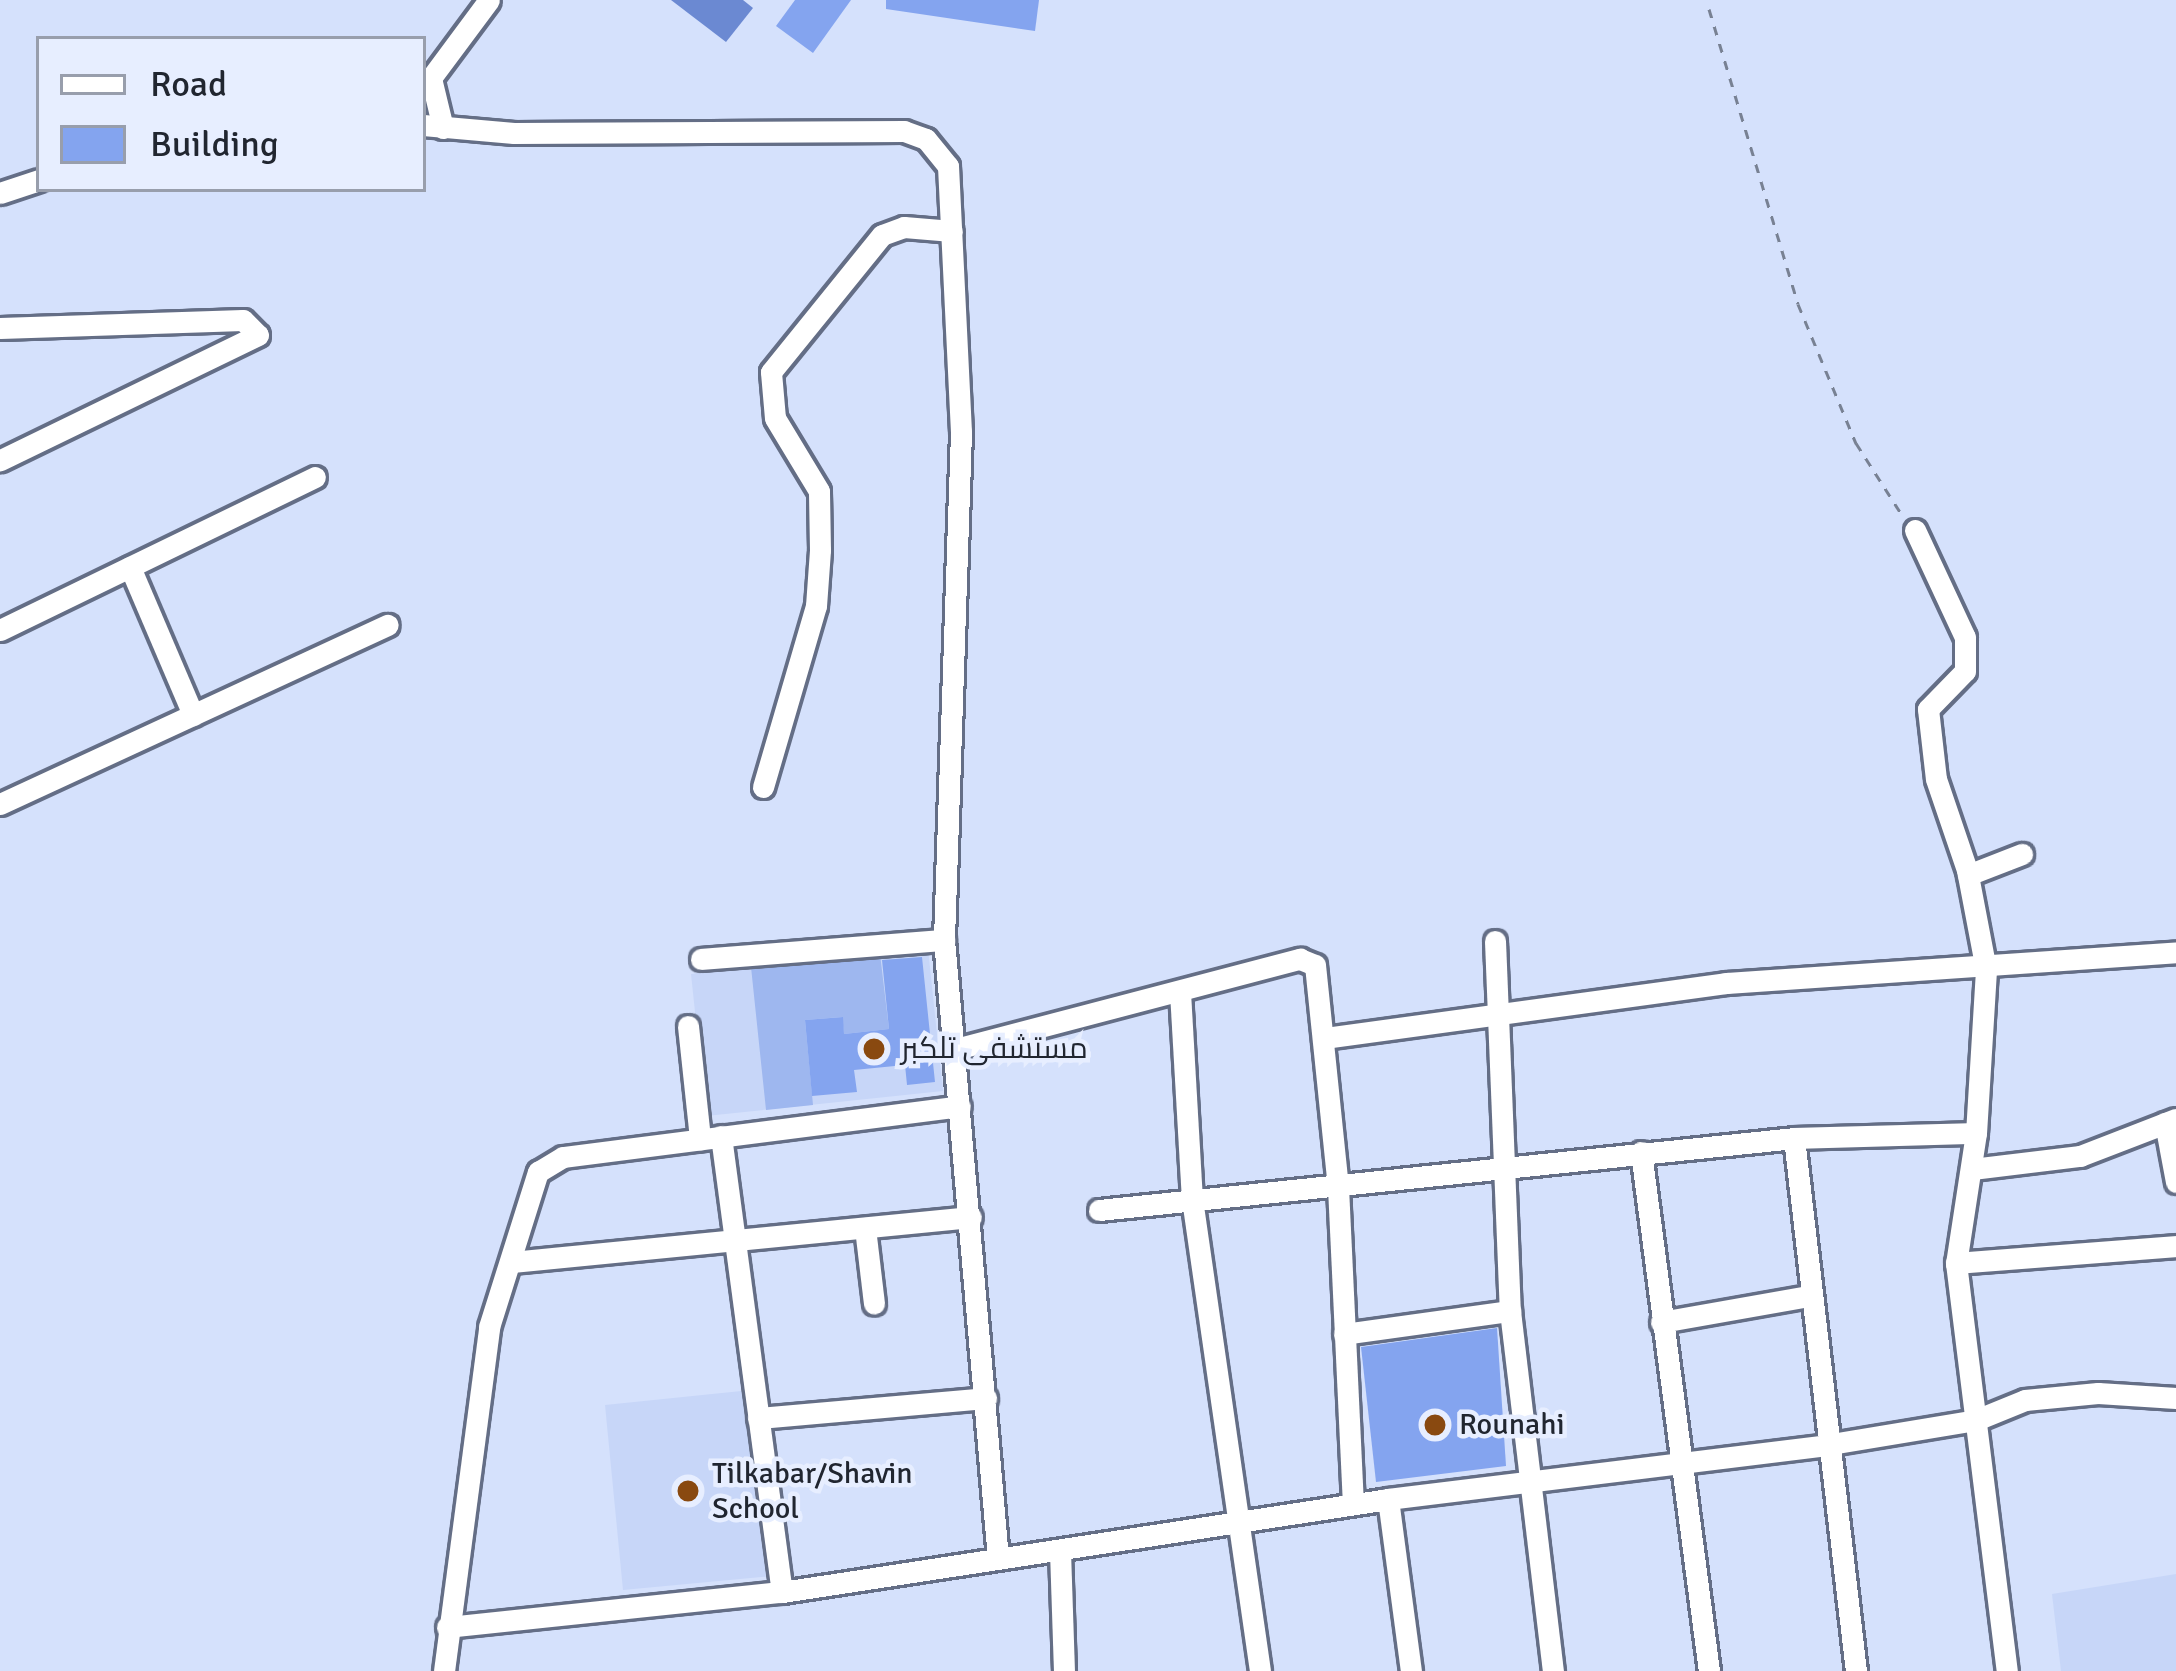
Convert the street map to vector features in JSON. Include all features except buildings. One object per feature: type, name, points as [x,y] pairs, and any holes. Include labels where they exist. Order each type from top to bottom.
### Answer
[{"type":"street","points":[[489,0],[431,78],[433,127],[904,130],[926,139],[948,166],[961,432],[944,940],[998,1558]]},
{"type":"street","points":[[0,193],[36,181]]},
{"type":"street","points":[[763,787],[817,606],[820,550],[819,491],[775,418],[771,372],[882,235],[904,227],[952,231]]},
{"type":"street","points":[[0,328],[248,320],[258,335],[0,460]]},
{"type":"street","points":[[0,630],[315,477]]},
{"type":"street","points":[[1915,530],[1965,637],[1965,670],[1928,710],[1936,779],[1968,875],[1986,970],[1976,1133],[1956,1263],[2007,1671]]},
{"type":"street","points":[[130,567],[193,715]]},
{"type":"street","points":[[0,804],[388,626]]},
{"type":"street","points":[[1968,875],[2022,854]]},
{"type":"street","points":[[701,959],[944,940]]},
{"type":"street","points":[[1495,941],[1510,1311],[1553,1671]]},
{"type":"street","points":[[1325,1038],[1726,983],[1986,970],[2176,952]]},
{"type":"street","points":[[952,1051],[1306,959],[1318,973],[1338,1187],[1353,1504]]},
{"type":"street","points":[[1180,992],[1192,1199],[1243,1521],[1260,1671]]},
{"type":"street","points":[[688,1026],[736,1244],[782,1592]]},
{"type":"street","points":[[444,1671],[488,1327],[512,1262],[531,1188],[547,1163],[960,1106]]},
{"type":"street","points":[[1972,1168],[2080,1156],[2171,1121],[2176,1182]]},
{"type":"street","points":[[1099,1210],[1794,1138],[1976,1133]]},
{"type":"street","points":[[1794,1138],[1825,1445],[1856,1671]]},
{"type":"street","points":[[1641,1153],[1709,1671]]},
{"type":"street","points":[[512,1262],[736,1244],[971,1217]]},
{"type":"street","points":[[866,1228],[874,1303]]},
{"type":"street","points":[[1956,1263],[2176,1246]]},
{"type":"street","points":[[1661,1322],[1809,1296]]},
{"type":"street","points":[[1344,1334],[1510,1311]]},
{"type":"street","points":[[758,1418],[986,1398]]},
{"type":"street","points":[[447,1628],[782,1592],[1388,1499],[1825,1445],[1976,1420],[2025,1400],[2176,1398]]},
{"type":"street","points":[[1388,1499],[1411,1671]]},
{"type":"street","points":[[1060,1551],[1064,1671]]},
{"type":"path","points":[[1709,9],[1806,325],[1856,443],[1915,530]]},
{"type":"shaded area","points":[[671,0],[743,0],[753,8],[726,42]]},
{"type":"shaded area","points":[[928,949],[943,1091],[706,1116],[691,974]]},
{"type":"shaded area","points":[[880,954],[889,1029],[844,1034],[842,1017],[805,1020],[813,1105],[766,1110],[751,967]]},
{"type":"shaded area","name":"Tilkabar/Shavin School","points":[[751,1390],[773,1576],[623,1590],[605,1405]]},
{"type":"shaded area","points":[[2176,1574],[2176,1671],[2061,1671],[2052,1594]]},
{"type":"place","name":"مستشفى تلكبر","points":[[874,1049]]},
{"type":"place","name":"Rounahi","points":[[1435,1425]]},
{"type":"place","name":"Tilkabar/Shavin School","points":[[688,1491]]}]
